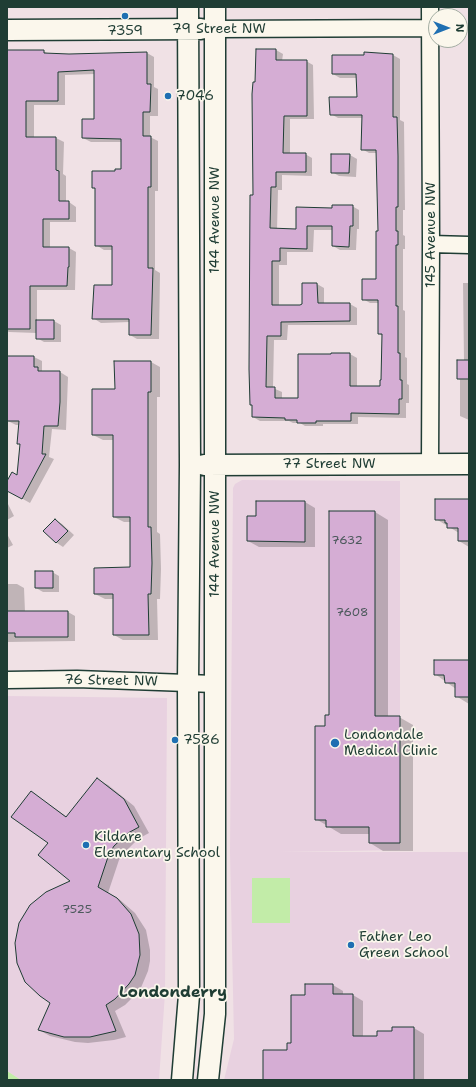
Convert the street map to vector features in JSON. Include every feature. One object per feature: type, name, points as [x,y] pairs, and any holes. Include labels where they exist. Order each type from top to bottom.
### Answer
[{"type":"street","name":"144 Avenue NW","points":[[182,1080],[189,995],[188,682],[190,464],[188,7]]},
{"type":"street","name":"144 Avenue NW","points":[[208,1080],[215,1014],[215,7]]},
{"type":"street","name":"79 Street NW","points":[[7,30],[428,28]]},
{"type":"street","name":"145 Avenue NW","points":[[430,48],[432,244],[430,464]]},
{"type":"street","points":[[432,244],[469,245]]},
{"type":"street","name":"77 Street NW","points":[[190,464],[469,464]]},
{"type":"street","name":"76 Street NW","points":[[7,680],[77,679],[214,684]]},
{"type":"shaded area","points":[[242,480],[400,481],[400,850],[280,852],[469,852],[469,1080],[224,1080],[234,1039],[230,852],[233,488],[235,484]]},
{"type":"shaded area","name":"Kildare Elementary School","points":[[7,696],[167,698],[165,993],[159,1080],[21,1080],[7,1071]]},
{"type":"green space","points":[[252,878],[290,878],[290,923],[252,923]]},
{"type":"green space","points":[[7,1071],[21,1080],[7,1080]]},
{"type":"building","points":[[256,49],[276,49],[276,60],[307,60],[307,116],[284,116],[283,153],[306,153],[306,172],[276,172],[276,187],[271,187],[270,228],[296,229],[296,207],[332,208],[332,205],[353,205],[353,226],[350,226],[349,247],[332,246],[332,226],[307,226],[307,249],[280,248],[280,261],[272,261],[272,305],[302,304],[302,283],[317,283],[318,303],[350,303],[350,321],[281,322],[281,336],[267,336],[266,387],[275,387],[275,398],[298,398],[298,354],[350,353],[350,386],[380,386],[382,334],[378,334],[378,300],[362,300],[362,279],[376,279],[376,231],[378,231],[376,150],[361,150],[362,115],[330,115],[329,97],[357,97],[356,74],[332,74],[332,55],[364,55],[364,52],[393,54],[393,117],[397,117],[398,156],[398,207],[396,207],[396,231],[398,231],[398,245],[396,245],[396,306],[398,306],[398,353],[400,353],[400,380],[402,380],[402,399],[399,399],[399,414],[351,413],[351,421],[316,421],[316,423],[297,423],[297,420],[285,420],[285,418],[252,417],[252,405],[250,405],[249,369],[250,195],[253,195],[252,94],[253,82],[255,82]]},
{"type":"building","points":[[7,50],[44,50],[44,53],[69,54],[147,52],[147,84],[151,84],[150,112],[143,112],[143,136],[151,136],[151,187],[148,187],[148,268],[153,268],[151,335],[129,335],[129,319],[92,319],[94,285],[112,285],[112,246],[95,246],[95,188],[92,188],[92,171],[115,171],[115,169],[121,169],[121,139],[82,138],[82,119],[94,119],[94,70],[58,72],[58,101],[26,101],[26,137],[56,137],[56,170],[59,171],[59,201],[69,201],[69,219],[43,219],[43,247],[69,247],[69,267],[67,286],[30,286],[30,329],[7,329]]},
{"type":"building","points":[[331,154],[350,154],[349,173],[331,173]]},
{"type":"building","points":[[36,320],[54,320],[54,339],[36,339]]},
{"type":"building","points":[[7,356],[34,356],[34,367],[38,367],[38,371],[60,371],[58,426],[44,426],[42,454],[46,454],[22,499],[7,491],[7,481],[12,472],[17,475],[20,444],[17,444],[19,421],[7,421]]},
{"type":"building","points":[[457,360],[469,360],[469,379],[457,379]]},
{"type":"building","points":[[114,361],[151,361],[151,392],[148,392],[148,527],[151,527],[152,563],[151,594],[148,594],[149,635],[113,635],[113,594],[94,594],[94,568],[130,567],[130,517],[113,517],[113,435],[92,435],[92,389],[115,389]]},
{"type":"building","points":[[435,499],[469,499],[469,541],[458,541],[458,528],[447,528],[447,523],[445,523],[445,520],[435,520]]},
{"type":"building","points":[[256,501],[305,501],[305,542],[247,541],[247,516],[256,516]]},
{"type":"building","points":[[329,511],[375,511],[375,716],[400,716],[400,843],[369,843],[369,827],[326,827],[326,820],[315,820],[315,726],[325,726],[325,715],[329,715]]},
{"type":"building","points":[[55,519],[68,531],[56,543],[43,531]]},
{"type":"building","points":[[35,571],[53,571],[53,588],[35,588]]},
{"type":"building","points":[[7,611],[68,611],[68,637],[15,637],[15,633],[7,633]]},
{"type":"building","points":[[434,660],[469,660],[469,697],[455,697],[455,683],[445,683],[444,675],[434,675]]},
{"type":"building","points":[[97,778],[124,799],[139,827],[128,833],[114,846],[109,854],[98,887],[117,898],[131,914],[139,934],[140,955],[135,975],[129,984],[115,999],[106,1005],[116,1031],[90,1037],[64,1037],[38,1030],[50,1003],[25,982],[17,963],[15,943],[19,923],[30,905],[46,892],[70,881],[38,855],[48,843],[11,817],[31,791],[66,817]]},
{"type":"building","points":[[305,984],[333,984],[333,994],[353,994],[353,1036],[377,1036],[377,1031],[392,1031],[392,1027],[414,1027],[414,1080],[263,1080],[263,1050],[287,1050],[287,1043],[291,1043],[291,995],[305,995]]},
{"type":"place","name":"7359","points":[[125,16]]},
{"type":"place","name":"7046","points":[[168,96]]},
{"type":"place","name":"7586","points":[[175,740]]},
{"type":"place","name":"Londondale Medical Clinic","points":[[335,743]]},
{"type":"place","name":"Kildare Elementary School","points":[[86,845]]},
{"type":"place","name":"Father Leo Green School","points":[[351,945]]},
{"type":"district","name":"Londonderry","points":[[173,993]]}]
